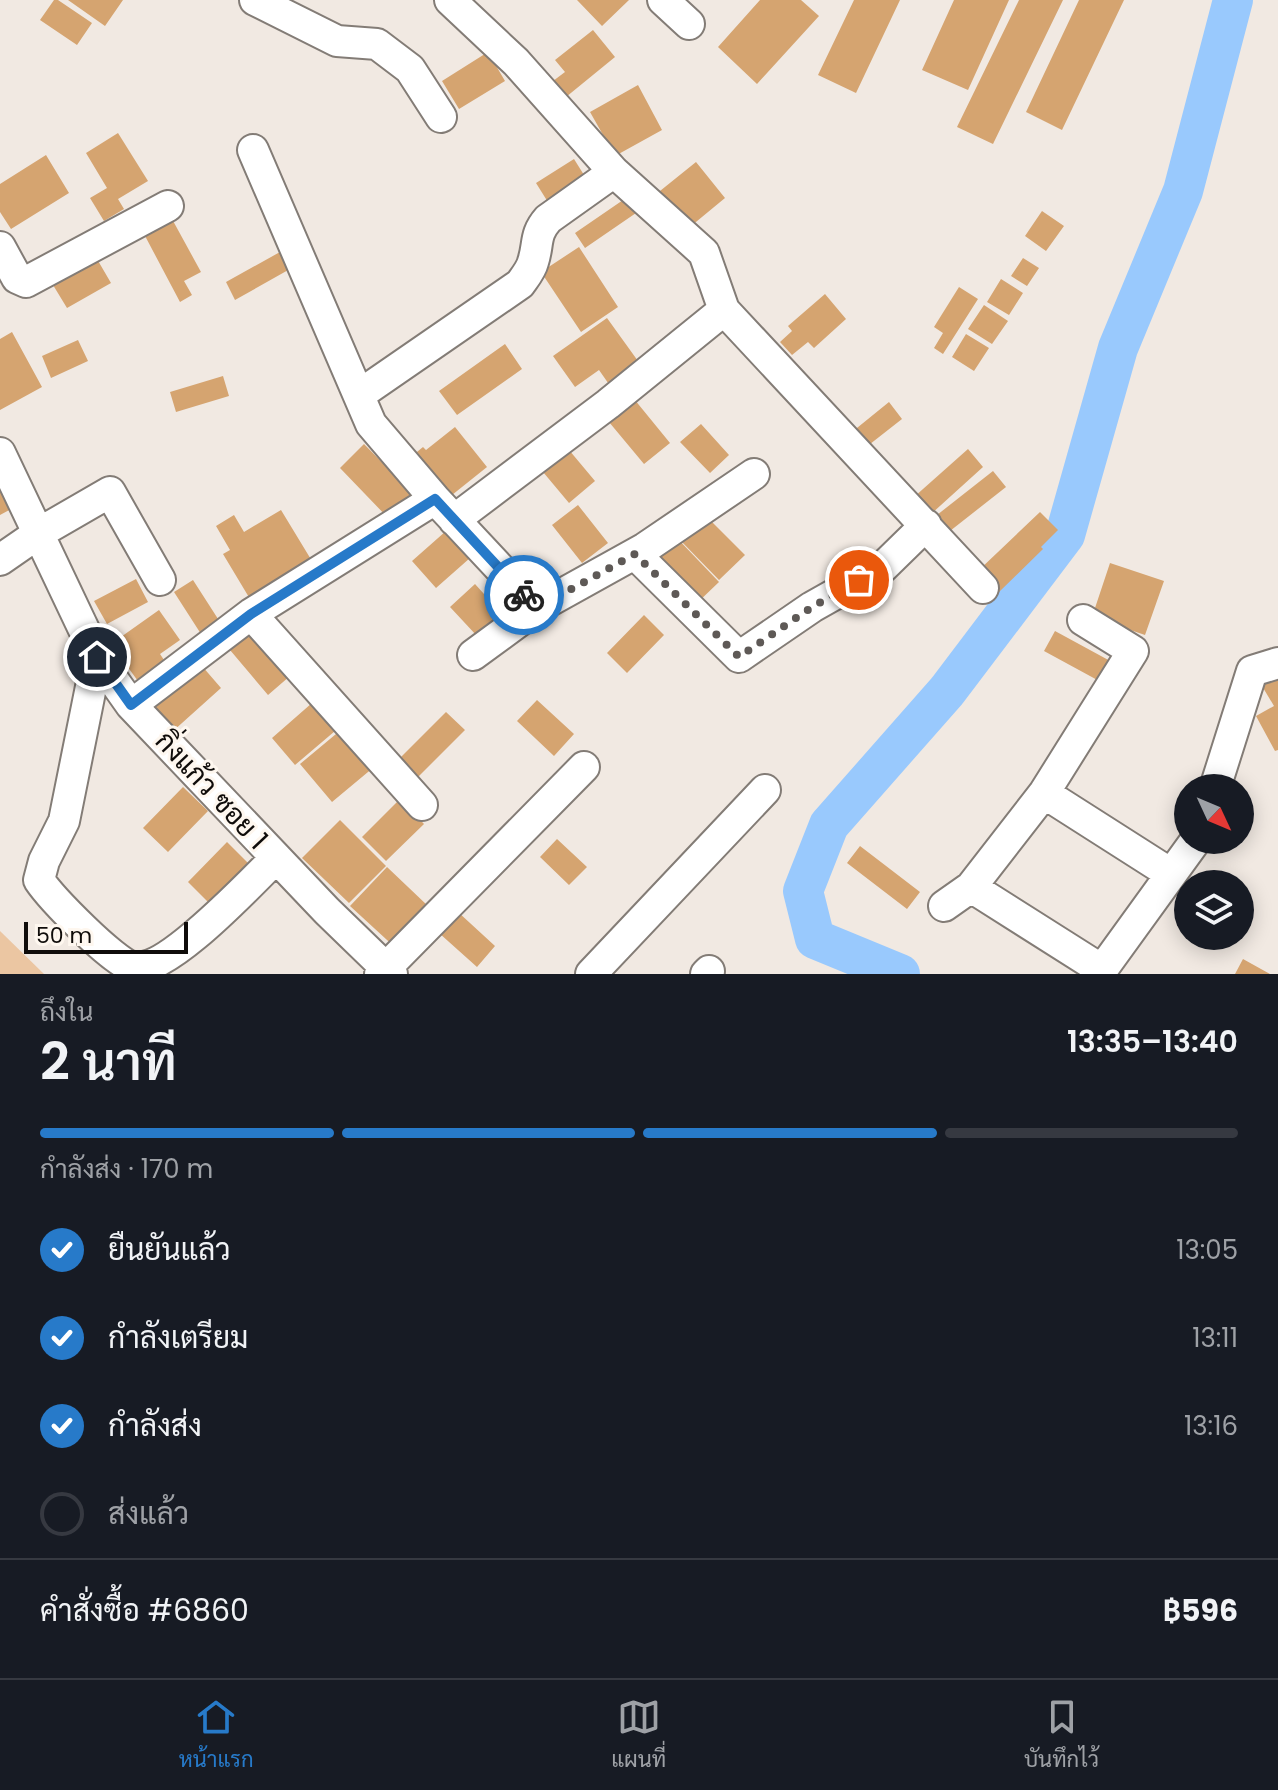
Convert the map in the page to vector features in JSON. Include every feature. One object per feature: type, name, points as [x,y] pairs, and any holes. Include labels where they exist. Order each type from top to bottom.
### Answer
[{"type":"street","points":[[255,0],[337,41],[377,44],[410,69],[441,117]]},
{"type":"street","points":[[450,0],[516,62],[614,172],[704,253],[724,310],[983,588]]},
{"type":"street","points":[[663,0],[689,24]]},
{"type":"street","points":[[253,150],[371,424],[444,509],[537,608]]},
{"type":"street","points":[[359,395],[520,284],[531,267],[541,228],[548,219],[614,172]]},
{"type":"street","points":[[0,247],[17,278],[26,282],[168,206]]},
{"type":"street","points":[[131,705],[251,614],[444,509],[608,404],[724,310]]},
{"type":"street","name":"กิ่งแก้ว ซอย 1","points":[[0,453],[97,657],[131,705],[386,972]]},
{"type":"street","points":[[473,655],[537,608],[635,554],[754,474]]},
{"type":"street","points":[[0,560],[39,533],[110,492],[160,580]]},
{"type":"street","points":[[635,554],[739,657],[812,607],[883,567],[926,525]]},
{"type":"street","points":[[251,614],[422,805]]},
{"type":"street","points":[[944,906],[971,887],[1044,793],[1133,651],[1083,620]]},
{"type":"street","points":[[97,657],[64,821],[44,861],[39,880],[52,898],[116,956],[133,967],[153,965],[198,933],[276,858]]},
{"type":"street","points":[[1219,774],[1252,671],[1278,663]]},
{"type":"street","points":[[386,972],[584,767]]},
{"type":"street","points":[[591,974],[765,790]]},
{"type":"street","points":[[1044,793],[1171,874]]},
{"type":"street","points":[[971,887],[1100,972],[1186,854]]},
{"type":"shaded area","points":[[0,931],[44,974],[0,974]]},
{"type":"building","points":[[54,0],[92,23],[77,45],[40,20]]},
{"type":"building","points":[[68,0],[123,0],[105,26]]},
{"type":"building","points":[[577,0],[629,0],[602,26]]},
{"type":"building","points":[[760,0],[801,0],[819,16],[757,84],[718,47]]},
{"type":"building","points":[[854,0],[900,0],[856,93],[818,75]]},
{"type":"building","points":[[954,0],[1009,0],[968,90],[922,70]]},
{"type":"building","points":[[1019,0],[1063,0],[993,144],[957,127]]},
{"type":"building","points":[[1079,0],[1124,0],[1062,130],[1026,112]]},
{"type":"building","points":[[593,30],[615,57],[566,97],[553,81],[565,72],[555,60]]},
{"type":"building","points":[[488,52],[505,81],[459,109],[442,81]]},
{"type":"building","points":[[638,85],[662,130],[615,156],[590,112]]},
{"type":"building","points":[[118,133],[148,181],[118,199],[124,209],[104,221],[90,198],[107,188],[86,153]]},
{"type":"building","points":[[46,155],[69,193],[11,229],[0,212],[0,184]]},
{"type":"building","points":[[574,159],[589,183],[551,207],[536,183]]},
{"type":"building","points":[[696,162],[725,198],[685,231],[655,195]]},
{"type":"building","points":[[626,198],[636,213],[585,248],[575,233]]},
{"type":"building","points":[[1042,211],[1064,226],[1046,251],[1025,236]]},
{"type":"building","points":[[172,219],[201,272],[184,281],[192,295],[180,302],[144,234]]},
{"type":"building","points":[[579,247],[618,307],[581,332],[541,272]]},
{"type":"building","points":[[280,252],[290,269],[235,300],[226,282]]},
{"type":"building","points":[[1023,258],[1039,268],[1027,286],[1011,276]]},
{"type":"building","points":[[97,259],[111,283],[67,308],[53,285]]},
{"type":"building","points":[[1001,279],[1023,293],[1009,315],[987,302]]},
{"type":"building","points":[[959,287],[978,299],[943,354],[934,348],[943,333],[934,327]]},
{"type":"building","points":[[825,294],[846,319],[814,348],[808,342],[792,355],[780,342],[792,331],[788,326]]},
{"type":"building","points":[[984,305],[1008,321],[992,344],[968,329]]},
{"type":"building","points":[[607,318],[643,368],[613,390],[599,370],[575,387],[553,356]]},
{"type":"building","points":[[12,332],[42,387],[0,410],[0,339]]},
{"type":"building","points":[[966,334],[989,348],[974,371],[952,357]]},
{"type":"building","points":[[78,340],[88,361],[51,378],[42,356]]},
{"type":"building","points":[[505,344],[522,369],[457,415],[439,391]]},
{"type":"building","points":[[223,376],[229,396],[176,412],[170,392]]},
{"type":"building","points":[[630,394],[670,443],[644,464],[604,416]]},
{"type":"building","points":[[889,402],[902,419],[865,448],[852,432]]},
{"type":"building","points":[[701,424],[729,455],[710,473],[680,442]]},
{"type":"building","points":[[455,427],[487,467],[447,499],[412,456],[423,447],[426,450]]},
{"type":"building","points":[[364,444],[416,497],[391,521],[340,468]]},
{"type":"building","points":[[564,444],[595,481],[569,503],[538,466]]},
{"type":"building","points":[[968,449],[983,467],[930,515],[914,497]]},
{"type":"building","points":[[993,471],[1006,487],[950,531],[937,515]]},
{"type":"building","points":[[0,479],[13,508],[0,515]]},
{"type":"building","points":[[578,505],[608,543],[582,563],[552,525]]},
{"type":"building","points":[[281,510],[315,566],[253,604],[223,554],[230,550],[216,526],[234,515],[244,532]]},
{"type":"building","points":[[1040,512],[1058,530],[999,592],[978,571]]},
{"type":"building","points":[[706,516],[745,555],[719,580],[681,541]]},
{"type":"building","points":[[446,531],[470,558],[436,588],[412,561]]},
{"type":"building","points":[[675,536],[719,582],[695,605],[651,559]]},
{"type":"building","points":[[1110,563],[1164,581],[1145,635],[1092,617]]},
{"type":"building","points":[[136,579],[148,602],[107,624],[94,601]]},
{"type":"building","points":[[193,580],[220,622],[201,634],[174,592]]},
{"type":"building","points":[[475,584],[502,614],[477,636],[450,607]]},
{"type":"building","points":[[159,610],[180,640],[160,654],[170,669],[143,688],[111,644]]},
{"type":"building","points":[[644,615],[664,635],[627,673],[607,653]]},
{"type":"building","points":[[253,631],[290,676],[268,695],[230,650]]},
{"type":"building","points":[[1055,631],[1112,662],[1101,682],[1044,651]]},
{"type":"building","points":[[202,666],[221,688],[172,732],[152,710]]},
{"type":"building","points":[[1278,671],[1278,750],[1275,751],[1256,716],[1274,706],[1259,681]]},
{"type":"building","points":[[537,700],[574,734],[554,756],[517,721]]},
{"type":"building","points":[[312,703],[335,731],[295,765],[272,738]]},
{"type":"building","points":[[446,712],[465,730],[415,780],[396,762]]},
{"type":"building","points":[[342,729],[374,767],[332,802],[300,764]]},
{"type":"building","points":[[183,787],[208,811],[168,852],[143,828]]},
{"type":"building","points":[[400,799],[424,824],[386,861],[362,837]]},
{"type":"building","points":[[340,820],[386,866],[349,903],[302,858]]},
{"type":"building","points":[[557,839],[587,867],[569,885],[540,857]]},
{"type":"building","points":[[227,842],[250,865],[210,904],[188,882]]},
{"type":"building","points":[[860,846],[920,892],[907,909],[847,863]]},
{"type":"building","points":[[387,867],[428,906],[399,951],[350,906]]},
{"type":"building","points":[[458,912],[495,946],[477,967],[439,933]]},
{"type":"building","points":[[1243,959],[1270,974],[1235,974]]},
{"type":"waterway","points":[[900,974],[815,939],[803,891],[829,825],[947,691],[1065,535],[1118,348],[1183,191],[1233,0]]},
{"type":"way so far","points":[[524,595],[537,608],[635,554],[739,657],[812,607],[859,580]]},
{"type":"route","points":[[97,657],[131,705],[251,614],[435,499],[524,595]]}]
